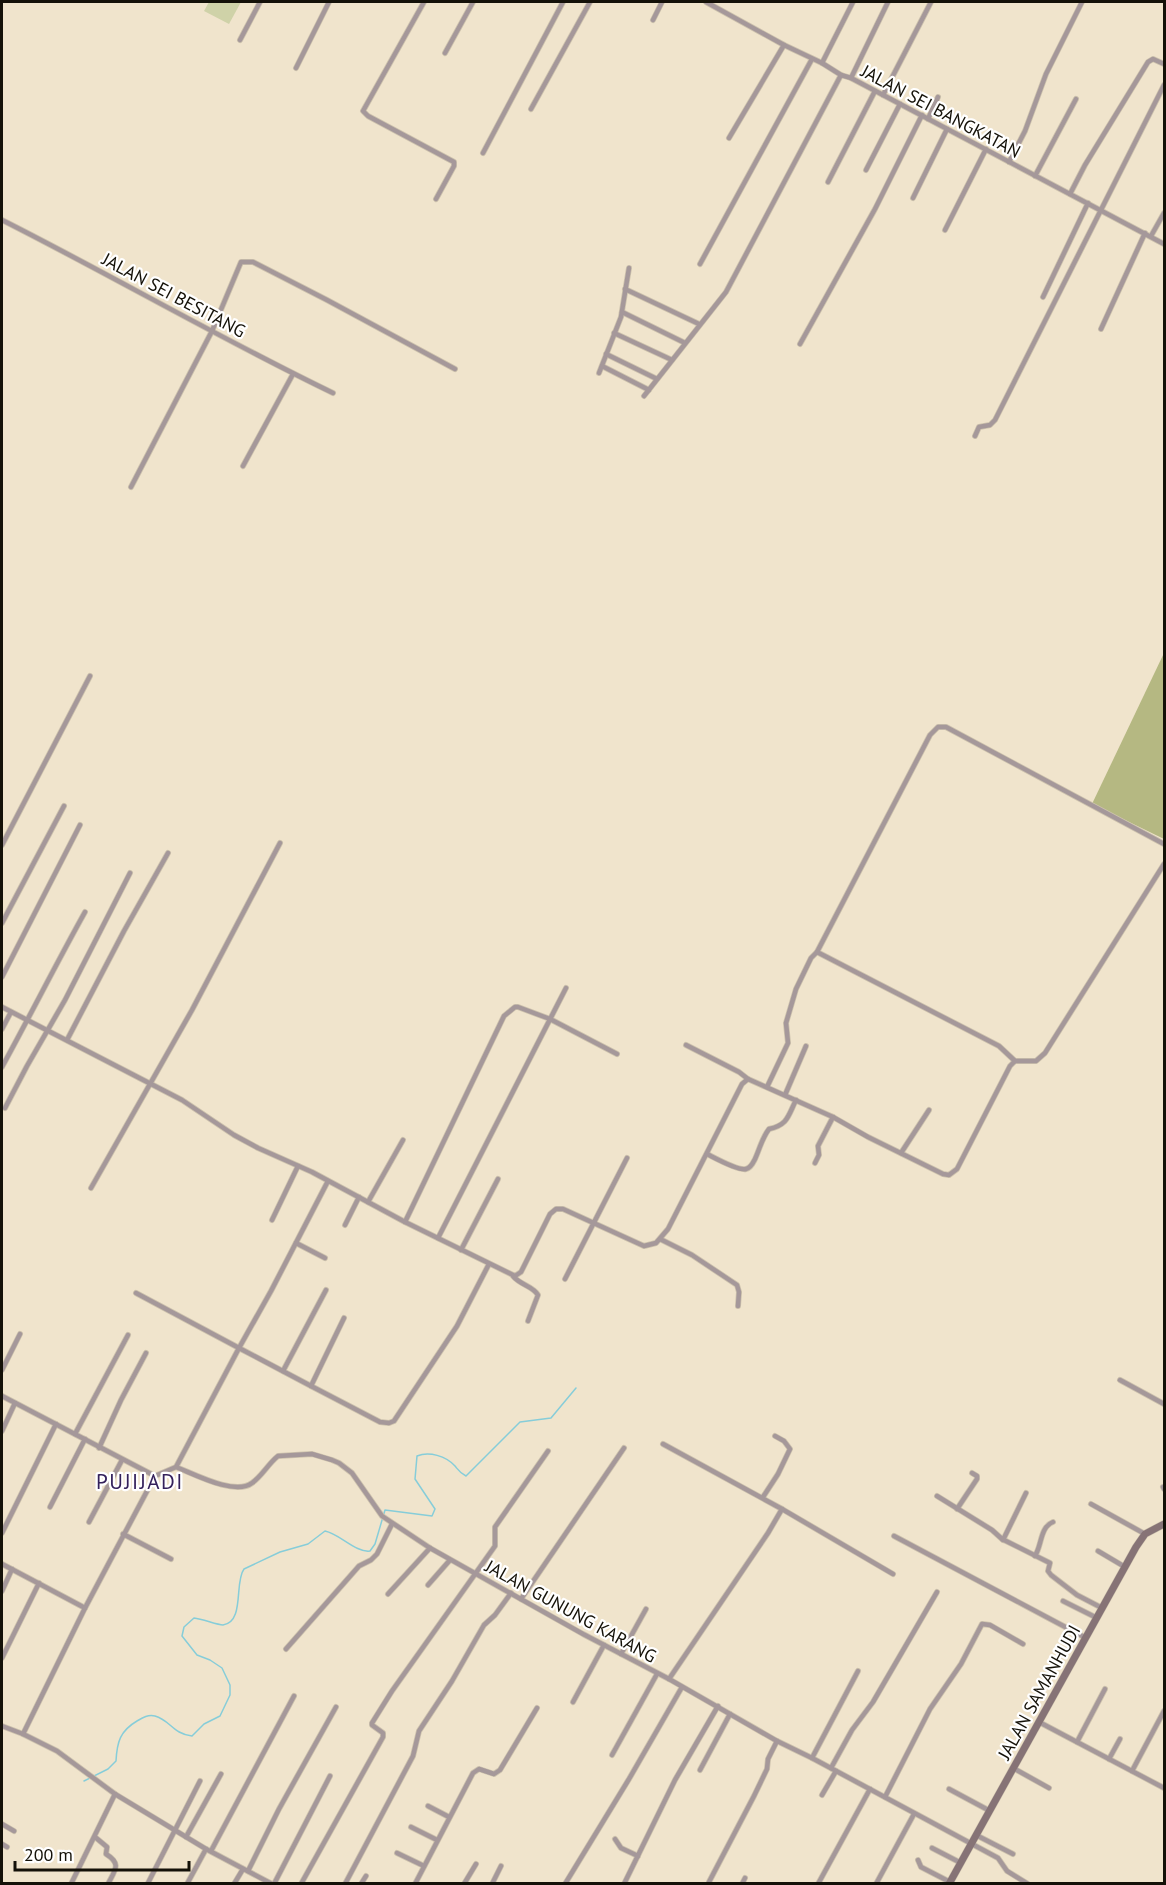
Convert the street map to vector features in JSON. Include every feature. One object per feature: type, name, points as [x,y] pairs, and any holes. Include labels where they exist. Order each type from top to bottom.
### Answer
[{"type":"street","points":[[240,40],[260,2]]},
{"type":"street","points":[[296,68],[329,2]]},
{"type":"street","points":[[424,2],[363,111],[368,116],[454,162],[454,166],[435,199]]},
{"type":"street","points":[[445,53],[473,2]]},
{"type":"street","points":[[483,153],[563,2]]},
{"type":"street","points":[[531,109],[590,2]]},
{"type":"street","points":[[653,20],[662,2]]},
{"type":"street","name":"JALAN SEI BANGKATAN","points":[[706,2],[716,4],[784,45],[928,118],[1164,244]]},
{"type":"street","points":[[822,63],[853,2]]},
{"type":"street","points":[[851,78],[888,2]]},
{"type":"street","points":[[883,95],[931,2]]},
{"type":"street","points":[[1009,162],[1025,131],[1046,74],[1082,2]]},
{"type":"street","points":[[729,138],[784,45]]},
{"type":"street","points":[[700,264],[812,58]]},
{"type":"street","points":[[1070,194],[1085,165],[1148,62],[1153,59],[1164,64]]},
{"type":"street","points":[[644,396],[726,292],[841,75]]},
{"type":"street","points":[[975,436],[979,427],[990,425],[995,420],[1164,86]]},
{"type":"street","points":[[828,183],[875,91]]},
{"type":"street","points":[[928,118],[938,97]]},
{"type":"street","points":[[1035,176],[1076,99]]},
{"type":"street","points":[[866,170],[900,104]]},
{"type":"street","points":[[800,344],[865,229],[922,116]]},
{"type":"street","points":[[912,198],[947,129]]},
{"type":"street","points":[[945,230],[986,149]]},
{"type":"street","points":[[1043,297],[1088,203]]},
{"type":"street","points":[[1151,236],[1164,213]]},
{"type":"street","name":"JALAN SEI BESITANG","points":[[2,220],[333,393]]},
{"type":"street","points":[[1101,329],[1144,233]]},
{"type":"street","points":[[131,488],[212,331],[239,264],[248,261],[327,300],[454,369]]},
{"type":"street","points":[[599,373],[622,312],[628,268]]},
{"type":"street","points":[[625,289],[699,324]]},
{"type":"street","points":[[622,312],[685,343]]},
{"type":"street","points":[[614,333],[672,360]]},
{"type":"street","points":[[606,354],[657,379]]},
{"type":"street","points":[[602,366],[649,390]]},
{"type":"street","points":[[243,466],[293,374]]},
{"type":"street","points":[[2,844],[90,676]]},
{"type":"street","points":[[767,1087],[788,1043],[786,1023],[796,989],[811,958],[818,952],[930,735],[938,727],[946,727],[1164,844]]},
{"type":"street","points":[[2,923],[64,806]]},
{"type":"street","points":[[2,977],[80,825]]},
{"type":"street","points":[[91,1188],[151,1085],[280,843]]},
{"type":"street","points":[[67,1040],[168,853]]},
{"type":"street","points":[[818,952],[999,1046],[1015,1061],[1036,1061],[1045,1053],[1164,864]]},
{"type":"street","points":[[5,1108],[105,925],[130,873]]},
{"type":"street","points":[[2,1067],[85,912]]},
{"type":"street","points":[[438,1238],[566,988]]},
{"type":"street","points":[[405,1222],[504,1016],[514,1007],[519,1006],[550,1019],[617,1054]]},
{"type":"street","points":[[2,1007],[195,1107],[234,1135],[513,1276],[518,1282],[536,1291],[538,1295],[528,1321]]},
{"type":"street","points":[[2,1029],[11,1012]]},
{"type":"street","points":[[686,1045],[739,1072],[748,1079],[833,1117],[946,1175],[957,1169],[1010,1066],[1015,1061]]},
{"type":"street","points":[[785,1095],[806,1046]]},
{"type":"street","points":[[513,1276],[521,1272],[554,1210],[563,1209],[644,1246],[653,1245],[668,1229],[742,1084],[748,1079]]},
{"type":"street","points":[[706,1154],[744,1170],[748,1169],[754,1162],[764,1136],[769,1129],[784,1123],[796,1100]]},
{"type":"street","points":[[900,1153],[928,1110]]},
{"type":"street","points":[[815,1163],[819,1155],[818,1146],[833,1117]]},
{"type":"street","points":[[368,1202],[403,1140]]},
{"type":"street","points":[[565,1279],[627,1158]]},
{"type":"street","points":[[272,1220],[298,1166]]},
{"type":"street","points":[[461,1250],[498,1179]]},
{"type":"street","points":[[23,1734],[123,1534],[155,1476],[176,1467],[328,1181]]},
{"type":"street","points":[[345,1225],[359,1197]]},
{"type":"street","points":[[660,1239],[693,1255],[737,1285],[738,1306]]},
{"type":"street","points":[[296,1243],[325,1258]]},
{"type":"street","points":[[136,1293],[380,1422],[389,1423],[394,1421],[457,1326],[489,1264]]},
{"type":"street","points":[[283,1371],[326,1290]]},
{"type":"street","points":[[311,1386],[344,1318]]},
{"type":"street","points":[[2,1370],[20,1334]]},
{"type":"street","points":[[75,1434],[128,1335]]},
{"type":"street","points":[[99,1448],[146,1353]]},
{"type":"street","points":[[1120,1380],[1164,1404]]},
{"type":"street","points":[[2,1396],[155,1476]]},
{"type":"street","points":[[2,1431],[15,1403]]},
{"type":"street","points":[[2,1533],[56,1424]]},
{"type":"street","points":[[764,1497],[790,1449],[784,1441],[775,1436]]},
{"type":"street","points":[[50,1507],[85,1439]]},
{"type":"street","points":[[663,1444],[764,1497],[893,1574]]},
{"type":"street","points":[[521,1599],[624,1448]]},
{"type":"street","points":[[301,1884],[383,1737],[383,1733],[372,1723],[392,1691],[495,1546],[495,1527],[548,1452]]},
{"type":"street","name":"JALAN GUNUNG KARANG","points":[[176,1467],[226,1486],[241,1488],[254,1482],[270,1462],[278,1456],[298,1453],[322,1456],[339,1463],[352,1473],[385,1519],[430,1548],[718,1706],[777,1741],[998,1858],[1007,1871],[1028,1884]]},
{"type":"street","points":[[89,1521],[122,1460]]},
{"type":"street","points":[[957,1509],[977,1479],[977,1476],[972,1473]]},
{"type":"street","points":[[1003,1540],[1026,1493]]},
{"type":"street","points":[[937,1496],[992,1530],[1003,1540],[1050,1563],[1048,1571],[1051,1575],[1077,1595],[1102,1608]]},
{"type":"street","points":[[1090,1504],[1145,1534],[1164,1524]]},
{"type":"street","points":[[669,1679],[782,1509]]},
{"type":"street","points":[[1035,1556],[1045,1528],[1053,1522]]},
{"type":"street","points":[[286,1649],[358,1566],[371,1560],[377,1554],[392,1524]]},
{"type":"street","points":[[123,1534],[171,1559]]},
{"type":"street","name":"JALAN SAMANHUDI","points":[[950,1883],[1145,1534]]},
{"type":"street","points":[[894,1536],[1086,1638]]},
{"type":"street","points":[[388,1594],[430,1548]]},
{"type":"street","points":[[1098,1551],[1125,1567]]},
{"type":"street","points":[[428,1586],[450,1560]]},
{"type":"street","points":[[2,1564],[85,1608]]},
{"type":"street","points":[[2,1591],[12,1569]]},
{"type":"street","points":[[2,1658],[39,1583]]},
{"type":"street","points":[[345,1884],[413,1756],[419,1731],[452,1681],[484,1625],[495,1615],[511,1593]]},
{"type":"street","points":[[822,1795],[852,1730],[873,1702],[937,1593]]},
{"type":"street","points":[[1064,1601],[1097,1618]]},
{"type":"street","points":[[621,1654],[646,1609]]},
{"type":"street","points":[[885,1797],[930,1709],[961,1664],[982,1624],[990,1625],[1023,1644]]},
{"type":"street","points":[[573,1702],[604,1645]]},
{"type":"street","points":[[812,1758],[858,1671]]},
{"type":"street","points":[[612,1755],[657,1674]]},
{"type":"street","points":[[565,1884],[682,1687]]},
{"type":"street","points":[[1077,1742],[1105,1689]]},
{"type":"street","points":[[187,1884],[294,1696]]},
{"type":"street","points":[[624,1884],[675,1780],[718,1706]]},
{"type":"street","points":[[234,1884],[246,1870],[336,1707]]},
{"type":"street","points":[[414,1884],[473,1773],[479,1769],[494,1773],[500,1770],[537,1708]]},
{"type":"street","points":[[1132,1771],[1164,1711]]},
{"type":"street","points":[[700,1770],[730,1714]]},
{"type":"street","points":[[1039,1722],[1164,1788]]},
{"type":"street","points":[[2,1726],[57,1751],[115,1794],[208,1850],[273,1884],[330,1776]]},
{"type":"street","points":[[1109,1759],[1120,1739]]},
{"type":"street","points":[[709,1882],[754,1796],[777,1741]]},
{"type":"street","points":[[1013,1768],[1048,1788]]},
{"type":"street","points":[[186,1837],[221,1774]]},
{"type":"street","points":[[148,1882],[200,1781]]},
{"type":"street","points":[[818,1884],[870,1789]]},
{"type":"street","points":[[949,1790],[990,1811]]},
{"type":"street","points":[[71,1884],[115,1794]]},
{"type":"street","points":[[428,1806],[449,1817]]},
{"type":"street","points":[[876,1884],[914,1814]]},
{"type":"street","points":[[2,1824],[14,1832]]},
{"type":"street","points":[[411,1827],[437,1840]]},
{"type":"street","points":[[976,1835],[1013,1854]]},
{"type":"street","points":[[95,1837],[107,1847],[106,1854],[116,1863],[116,1869],[108,1884]]},
{"type":"street","points":[[615,1839],[621,1848],[638,1856]]},
{"type":"street","points":[[2,1844],[7,1847]]},
{"type":"street","points":[[932,1848],[961,1863]]},
{"type":"street","points":[[397,1853],[424,1866]]},
{"type":"street","points":[[918,1860],[921,1867],[950,1883]]},
{"type":"street","points":[[464,1884],[476,1864]]},
{"type":"street","points":[[492,1884],[501,1866]]},
{"type":"street","points":[[253,1884],[257,1876]]},
{"type":"street","points":[[361,1884],[366,1876]]},
{"type":"street","points":[[742,1884],[745,1878]]},
{"type":"green space","points":[[209,2],[241,2],[229,24],[204,11]]},
{"type":"green space","points":[[1164,653],[1164,839],[1092,804]]},
{"type":"waterway","points":[[84,1781],[108,1769],[116,1761],[117,1748],[123,1733],[143,1718],[148,1716],[160,1718],[180,1733],[192,1736],[204,1724],[220,1716],[230,1695],[230,1685],[222,1668],[197,1655],[182,1636],[184,1627],[194,1618],[220,1625],[230,1622],[237,1609],[241,1575],[244,1569],[280,1552],[308,1544],[325,1531],[359,1549],[370,1551],[375,1544],[385,1510],[432,1516],[435,1509],[415,1479],[417,1456],[432,1454],[442,1457],[466,1476],[520,1422],[551,1418],[576,1388]]},
{"type":"district","name":"PUJIJADI","points":[[140,1481]]}]
